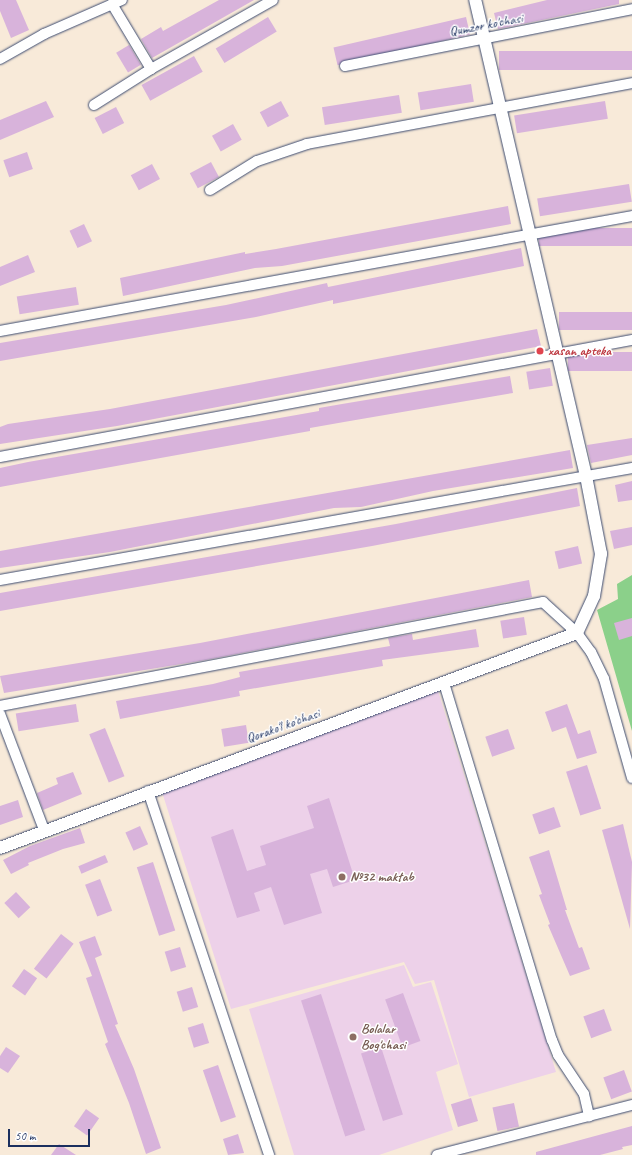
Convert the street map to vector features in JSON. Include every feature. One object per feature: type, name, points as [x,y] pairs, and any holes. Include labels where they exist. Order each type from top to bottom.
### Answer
[{"type":"street","points":[[0,59],[44,34],[122,0]]},
{"type":"street","points":[[94,106],[151,69],[273,0]]},
{"type":"street","points":[[475,0],[586,476],[601,554],[594,596],[577,633]]},
{"type":"street","points":[[112,4],[151,69]]},
{"type":"street","name":"Qumzor ko'chasi","points":[[345,66],[484,40],[632,9]]},
{"type":"street","points":[[210,190],[257,160],[307,144],[500,109],[632,83]]},
{"type":"street","points":[[0,331],[632,216]]},
{"type":"street","points":[[0,457],[632,340]]},
{"type":"street","points":[[0,580],[632,468]]},
{"type":"street","points":[[0,706],[543,602],[577,633],[591,652],[604,679],[632,778]]},
{"type":"street","name":"Qorako'l ko'chasi","points":[[0,848],[148,791],[577,633]]},
{"type":"street","points":[[444,683],[552,1040],[558,1055],[584,1094],[589,1116]]},
{"type":"street","points":[[0,714],[44,830]]},
{"type":"street","points":[[148,791],[269,1155]]},
{"type":"street","points":[[437,1155],[632,1105]]},
{"type":"shaded area","name":"№32 maktab","points":[[438,691],[556,1072],[469,1097],[434,980],[415,984],[404,962],[231,1009],[162,792]]},
{"type":"shaded area","name":"Bolalar Bog'chasi","points":[[404,965],[413,987],[431,982],[458,1064],[436,1072],[453,1130],[379,1155],[294,1155],[249,1009]]},
{"type":"green space","points":[[632,575],[632,731],[597,610],[618,599],[617,584]]},
{"type":"building","points":[[0,0],[16,0],[29,30],[11,38],[0,11]]},
{"type":"building","points":[[219,0],[254,0],[152,58],[141,39],[161,27],[163,31]]},
{"type":"building","points":[[547,0],[619,0],[619,4],[498,29],[494,13]]},
{"type":"building","points":[[268,17],[277,32],[224,63],[216,48]]},
{"type":"building","points":[[466,17],[470,35],[338,65],[333,48]]},
{"type":"building","points":[[129,45],[141,65],[128,72],[116,53]]},
{"type":"building","points":[[499,51],[632,51],[632,70],[499,70]]},
{"type":"building","points":[[194,56],[203,72],[150,101],[142,85]]},
{"type":"building","points":[[471,84],[474,102],[420,110],[418,92]]},
{"type":"building","points":[[399,95],[402,113],[325,125],[322,107]]},
{"type":"building","points":[[46,101],[54,117],[0,140],[0,120]]},
{"type":"building","points":[[281,101],[289,116],[268,127],[260,112]]},
{"type":"building","points":[[605,101],[608,119],[517,133],[514,115]]},
{"type":"building","points":[[116,107],[124,123],[103,134],[95,118]]},
{"type":"building","points":[[233,124],[242,140],[221,151],[212,136]]},
{"type":"building","points":[[27,152],[33,169],[9,177],[3,160]]},
{"type":"building","points":[[211,162],[219,177],[198,188],[190,173]]},
{"type":"building","points":[[152,164],[160,179],[139,190],[131,175]]},
{"type":"building","points":[[629,184],[632,202],[540,216],[537,199]]},
{"type":"building","points":[[508,206],[511,224],[282,266],[255,268],[123,296],[120,278],[245,252],[245,254],[276,249]]},
{"type":"building","points":[[84,224],[92,241],[78,248],[69,231]]},
{"type":"building","points":[[539,228],[632,228],[632,246],[539,246]]},
{"type":"building","points":[[521,248],[524,266],[333,304],[333,300],[256,317],[0,361],[0,343],[226,305],[327,283],[328,287]]},
{"type":"building","points":[[28,255],[35,272],[0,286],[0,267]]},
{"type":"building","points":[[76,287],[79,305],[20,314],[17,296]]},
{"type":"building","points":[[559,312],[632,312],[632,330],[559,330]]},
{"type":"building","points":[[537,329],[541,346],[117,426],[0,444],[0,427],[8,424],[110,409]]},
{"type":"building","points":[[568,352],[632,352],[632,371],[568,371]]},
{"type":"building","points":[[550,368],[553,386],[529,390],[526,372]]},
{"type":"building","points":[[510,376],[513,393],[310,428],[310,431],[0,487],[0,468],[319,411],[319,408]]},
{"type":"building","points":[[632,438],[632,455],[591,463],[587,445]]},
{"type":"building","points":[[570,450],[573,468],[433,491],[361,507],[334,508],[110,552],[0,568],[0,551]]},
{"type":"building","points":[[632,481],[632,500],[618,502],[615,485]]},
{"type":"building","points":[[577,488],[580,506],[372,546],[0,611],[0,593],[396,524]]},
{"type":"building","points":[[632,527],[632,545],[614,549],[610,531]]},
{"type":"building","points":[[578,546],[582,564],[559,569],[555,551]]},
{"type":"building","points":[[529,580],[532,597],[206,660],[4,693],[0,676],[200,643]]},
{"type":"building","points":[[524,617],[527,635],[503,639],[500,621]]},
{"type":"building","points":[[632,618],[632,636],[619,640],[614,623]]},
{"type":"building","points":[[476,629],[479,647],[382,660],[383,666],[239,691],[240,696],[120,719],[116,701],[213,684],[240,677],[239,672],[390,646],[388,638],[412,634],[413,640]]},
{"type":"building","points":[[76,704],[79,722],[19,731],[16,714]]},
{"type":"building","points":[[567,704],[578,734],[590,730],[597,753],[577,759],[566,727],[552,732],[545,712]]},
{"type":"building","points":[[246,725],[249,743],[224,747],[221,729]]},
{"type":"building","points":[[105,728],[124,776],[109,783],[89,734]]},
{"type":"building","points":[[508,729],[515,749],[492,757],[485,737]]},
{"type":"building","points":[[587,765],[601,809],[580,816],[566,772]]},
{"type":"building","points":[[73,772],[82,794],[43,810],[37,793],[58,784],[56,778]]},
{"type":"building","points":[[329,798],[355,880],[333,887],[327,869],[310,874],[322,913],[284,925],[271,887],[254,893],[260,911],[237,918],[211,837],[233,829],[247,871],[266,865],[260,846],[314,828],[307,806]]},
{"type":"building","points":[[18,800],[23,817],[0,825],[0,806]]},
{"type":"building","points":[[554,807],[561,827],[539,834],[532,814]]},
{"type":"building","points":[[623,824],[632,862],[630,929],[602,830]]},
{"type":"building","points":[[140,826],[148,844],[134,851],[125,833]]},
{"type":"building","points":[[80,828],[85,843],[63,849],[28,863],[29,865],[11,874],[3,860],[30,846]]},
{"type":"building","points":[[549,850],[567,910],[565,910],[579,948],[582,947],[590,969],[570,976],[548,925],[550,924],[539,895],[542,894],[529,857]]},
{"type":"building","points":[[105,855],[108,862],[81,874],[78,866]]},
{"type":"building","points":[[153,862],[175,930],[159,936],[137,867]]},
{"type":"building","points":[[100,879],[112,911],[97,916],[85,885]]},
{"type":"building","points":[[16,892],[30,907],[19,918],[4,903]]},
{"type":"building","points":[[61,934],[74,944],[47,979],[34,969]]},
{"type":"building","points":[[95,936],[102,955],[95,958],[118,1024],[115,1025],[134,1069],[161,1148],[146,1154],[129,1103],[105,1044],[108,1042],[86,978],[92,976],[79,942]]},
{"type":"building","points":[[180,947],[186,967],[171,972],[165,952]]},
{"type":"building","points":[[24,969],[37,978],[25,995],[12,986]]},
{"type":"building","points":[[192,987],[198,1007],[183,1012],[177,992]]},
{"type":"building","points":[[403,993],[420,1041],[403,1047],[385,999]]},
{"type":"building","points":[[321,994],[365,1130],[345,1136],[301,1000]]},
{"type":"building","points":[[604,1009],[612,1031],[591,1038],[583,1017]]},
{"type":"building","points":[[203,1023],[209,1043],[194,1048],[188,1028]]},
{"type":"building","points":[[6,1047],[20,1056],[8,1073],[0,1068],[0,1056]]},
{"type":"building","points":[[381,1047],[403,1115],[383,1121],[361,1053]]},
{"type":"building","points":[[218,1065],[236,1117],[221,1122],[203,1070]]},
{"type":"building","points":[[624,1070],[632,1092],[611,1099],[603,1078]]},
{"type":"building","points":[[471,1098],[478,1121],[458,1127],[451,1104]]},
{"type":"building","points":[[514,1103],[519,1126],[497,1131],[492,1108]]},
{"type":"building","points":[[86,1109],[99,1118],[87,1135],[74,1126]]},
{"type":"building","points":[[632,1126],[632,1145],[622,1147],[623,1149],[600,1155],[536,1155],[536,1152]]},
{"type":"building","points":[[238,1134],[244,1153],[228,1155],[223,1139]]},
{"type":"building","points":[[59,1144],[76,1155],[51,1155]]},
{"type":"place","name":"xasan apteka","points":[[540,351]]},
{"type":"place","name":"№32 maktab","points":[[342,877]]},
{"type":"place","name":"Bolalar Bog'chasi","points":[[353,1037]]}]
